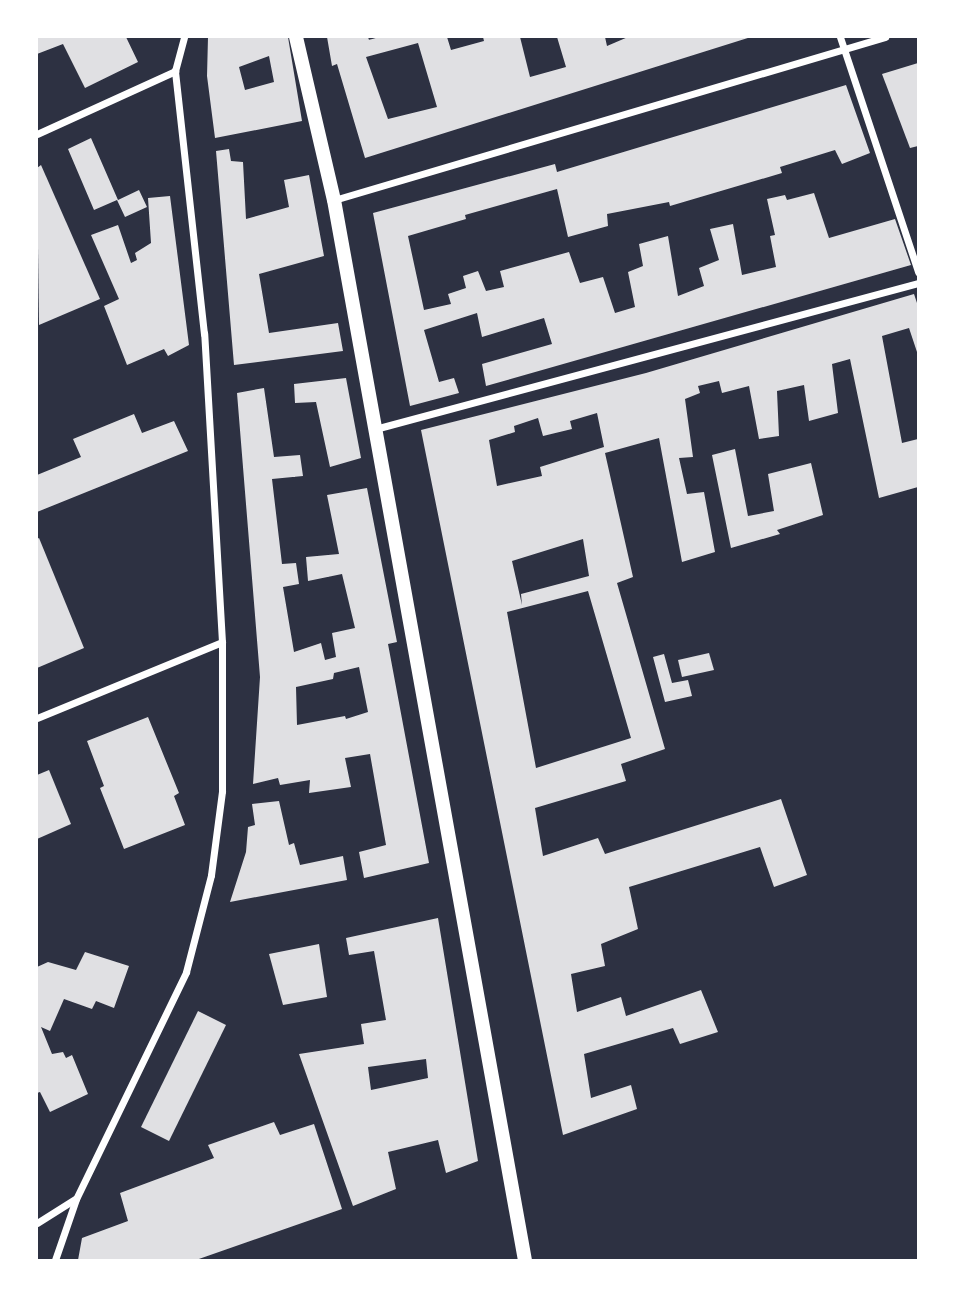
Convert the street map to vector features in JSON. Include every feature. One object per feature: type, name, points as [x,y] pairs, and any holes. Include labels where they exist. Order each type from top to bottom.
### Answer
[{"type":"main road","points":[[296,37],[334,201],[525,1260]]},
{"type":"street","points":[[55,1260],[76,1199],[186,972],[211,875],[222,790],[222,642],[204,334],[176,71],[184,37]]},
{"type":"street","points":[[840,37],[918,272]]},
{"type":"street","points":[[334,201],[885,37]]},
{"type":"street","points":[[37,135],[176,71]]},
{"type":"street","points":[[375,429],[918,283]]},
{"type":"street","points":[[37,718],[222,642]]},
{"type":"street","points":[[37,1223],[76,1199]]},
{"type":"building","points":[[37,37],[126,37],[138,62],[85,88],[63,44],[37,54]]},
{"type":"building","points":[[208,37],[288,37],[302,121],[215,138],[207,76]],"holes":[[[269,56],[274,82],[245,90],[239,67]]]},
{"type":"building","points":[[327,37],[368,37],[369,40],[379,37],[447,37],[451,50],[484,41],[483,37],[520,37],[530,77],[566,67],[557,37],[605,37],[607,46],[628,37],[751,37],[365,158],[337,64],[332,66]],"holes":[[[418,43],[437,107],[388,119],[366,57]]]},
{"type":"building","points":[[918,63],[918,146],[910,148],[882,74]]},
{"type":"building","points":[[846,85],[870,153],[842,164],[835,150],[780,167],[782,173],[670,206],[669,202],[607,214],[608,226],[568,237],[557,189],[465,215],[466,219],[408,236],[424,310],[451,304],[448,294],[466,288],[463,276],[478,271],[486,291],[504,287],[500,271],[569,252],[580,283],[603,277],[615,313],[635,307],[628,272],[643,266],[639,244],[668,236],[678,296],[704,286],[699,268],[719,260],[710,229],[733,224],[742,275],[776,267],[770,236],[775,235],[767,199],[785,195],[787,200],[814,193],[829,238],[895,219],[911,265],[486,386],[482,364],[552,344],[544,318],[482,337],[477,313],[424,330],[439,382],[454,378],[459,393],[410,406],[373,213],[555,164],[557,172]]},
{"type":"building","points":[[91,138],[118,200],[139,190],[147,207],[125,217],[117,200],[94,210],[68,149]]},
{"type":"building","points":[[229,149],[231,161],[243,162],[246,219],[289,207],[284,180],[309,175],[324,256],[259,274],[269,333],[338,323],[343,351],[234,365],[216,151]]},
{"type":"building","points":[[41,165],[100,299],[39,325],[37,168]]},
{"type":"building","points":[[170,196],[189,345],[168,356],[164,349],[127,365],[104,306],[119,299],[91,235],[118,225],[131,263],[137,260],[135,253],[151,243],[148,198]]},
{"type":"building","points":[[914,294],[918,306],[918,355],[909,328],[882,336],[902,443],[918,439],[918,487],[879,498],[850,359],[832,364],[838,413],[809,421],[804,385],[777,391],[779,436],[759,439],[749,386],[722,393],[719,381],[698,386],[700,393],[685,399],[693,457],[679,458],[687,494],[704,492],[715,552],[682,562],[659,438],[605,453],[633,577],[617,583],[665,749],[621,764],[626,781],[535,808],[543,856],[598,838],[605,854],[781,799],[807,875],[774,887],[760,847],[629,887],[638,929],[601,944],[605,966],[571,974],[577,1012],[621,997],[626,1016],[701,990],[718,1032],[680,1044],[673,1028],[584,1054],[591,1098],[631,1085],[637,1109],[563,1135],[421,430],[646,373]],"holes":[[[597,413],[604,447],[540,467],[542,476],[497,486],[489,440],[515,432],[514,426],[538,418],[543,436],[572,429],[570,421]],[[583,539],[589,576],[521,594],[522,605],[512,561]],[[588,591],[631,738],[536,768],[507,612]]]},
{"type":"building","points":[[346,378],[361,458],[330,467],[316,402],[295,403],[294,384]]},
{"type":"building","points":[[264,388],[274,457],[300,455],[303,476],[272,479],[282,564],[296,563],[299,584],[283,587],[294,652],[321,643],[325,660],[336,657],[332,633],[355,628],[342,574],[308,581],[306,557],[339,554],[327,495],[367,488],[397,642],[388,644],[429,863],[364,878],[359,852],[386,845],[370,754],[345,758],[351,787],[309,793],[310,780],[280,785],[278,778],[253,784],[260,677],[237,393]],"holes":[[[359,667],[368,712],[346,719],[345,716],[297,725],[296,687],[333,679],[334,673]]]},
{"type":"building","points":[[134,414],[142,433],[174,421],[188,451],[37,512],[37,475],[81,457],[73,439]]},
{"type":"building","points":[[735,449],[748,516],[774,511],[768,474],[811,463],[823,515],[777,530],[780,534],[731,548],[712,455]]},
{"type":"building","points":[[39,538],[84,648],[37,668],[37,539]]},
{"type":"building","points":[[709,653],[714,670],[682,677],[678,660]]},
{"type":"building","points":[[664,654],[672,683],[688,680],[692,696],[665,702],[653,657]]},
{"type":"building","points":[[148,717],[179,793],[174,796],[185,825],[124,849],[100,788],[104,786],[87,741]]},
{"type":"building","points":[[49,770],[71,824],[37,839],[37,775]]},
{"type":"building","points":[[279,801],[289,845],[294,843],[300,865],[343,856],[347,880],[230,902],[246,852],[248,827],[255,825],[252,804]]},
{"type":"building","points":[[438,918],[478,1161],[446,1173],[438,1140],[388,1152],[396,1189],[353,1206],[299,1054],[364,1044],[361,1024],[386,1020],[374,951],[349,955],[346,938]],"holes":[[[426,1059],[428,1078],[371,1090],[368,1067]]]},
{"type":"building","points":[[319,944],[327,997],[283,1005],[269,954]]},
{"type":"building","points":[[85,952],[129,966],[114,1008],[96,1001],[92,1009],[64,999],[50,1031],[41,1027],[52,1054],[63,1052],[66,1058],[72,1055],[88,1094],[50,1112],[40,1092],[37,1093],[37,967],[48,962],[76,970]]},
{"type":"building","points":[[198,1011],[226,1025],[169,1141],[141,1127]]},
{"type":"building","points":[[274,1122],[280,1135],[314,1124],[342,1209],[196,1260],[78,1260],[82,1238],[128,1221],[120,1193],[214,1158],[208,1145]]}]
